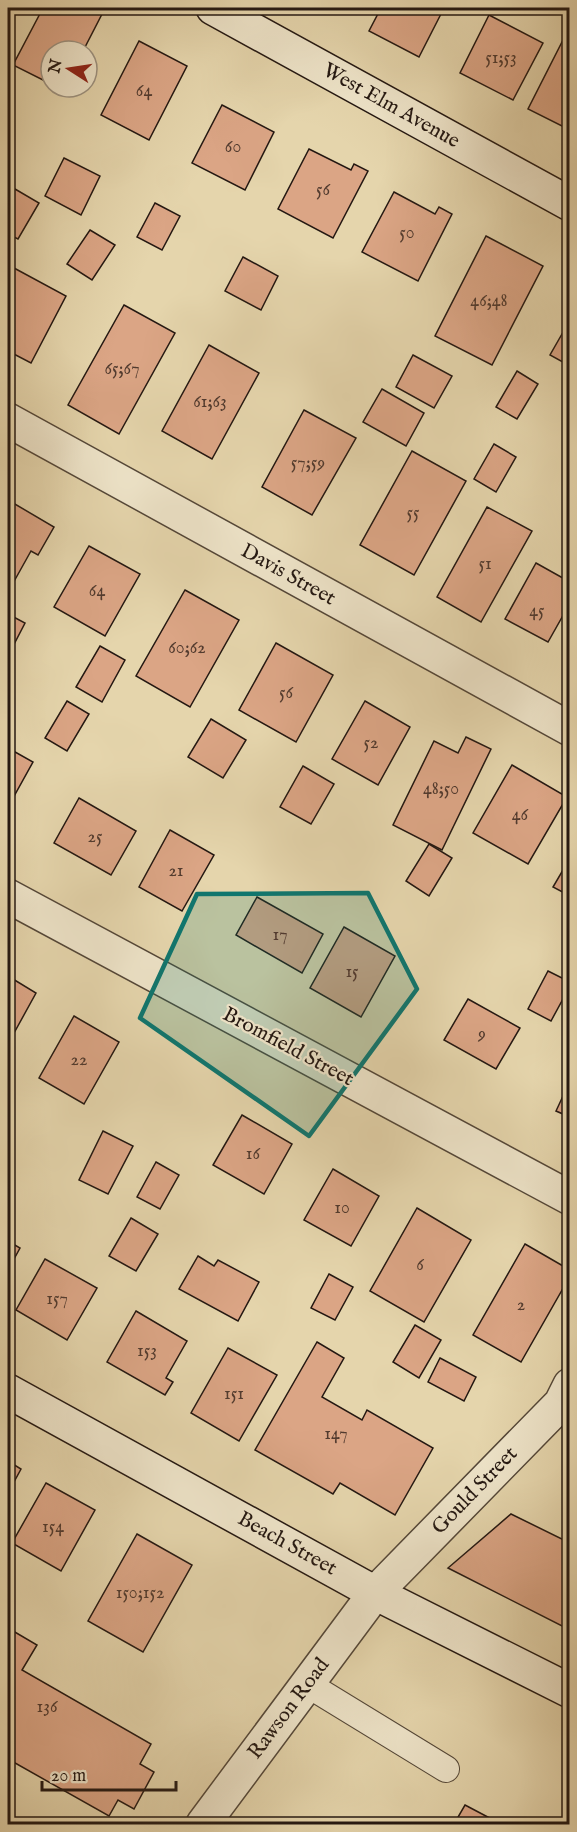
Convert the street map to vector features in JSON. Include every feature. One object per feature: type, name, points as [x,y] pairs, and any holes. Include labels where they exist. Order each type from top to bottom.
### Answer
[{"type":"street","name":"West Elm Avenue","points":[[213,8],[570,204]]},
{"type":"street","name":"Davis Street","points":[[8,420],[570,729]]},
{"type":"street","name":"Bromfield Street","points":[[8,896],[570,1198]]},
{"type":"street","name":"Gould Street","points":[[375,1593],[561,1403],[570,1385]]},
{"type":"street","name":"Beach Street","points":[[8,1391],[375,1593],[570,1691]]},
{"type":"street","name":"Rawson Road","points":[[203,1824],[375,1593]]},
{"type":"lane","points":[[307,1684],[446,1769]]},
{"type":"highlighted area","points":[[368,893],[417,989],[309,1136],[140,1018],[197,894]]},
{"type":"building","points":[[43,8],[90,8],[102,14],[89,39],[39,39],[39,78],[13,65]]},
{"type":"building","points":[[381,8],[444,8],[419,57],[369,31]]},
{"type":"building","points":[[489,15],[543,43],[513,100],[460,73]]},
{"type":"building","points":[[563,40],[570,43],[570,130],[528,109]]},
{"type":"building","points":[[139,41],[187,66],[149,140],[101,115]]},
{"type":"building","points":[[222,105],[274,132],[245,190],[192,163]]},
{"type":"building","points":[[309,149],[351,170],[354,164],[368,171],[333,238],[278,209]]},
{"type":"building","points":[[64,158],[100,176],[81,215],[45,196]]},
{"type":"building","points":[[15,189],[39,203],[18,239],[8,234],[8,202]]},
{"type":"building","points":[[394,192],[435,214],[439,207],[452,214],[418,281],[362,252]]},
{"type":"building","points":[[155,203],[180,216],[162,250],[137,237]]},
{"type":"building","points":[[90,230],[115,245],[92,280],[67,264]]},
{"type":"building","points":[[486,236],[543,266],[492,365],[435,336]]},
{"type":"building","points":[[243,257],[278,276],[261,310],[225,291]]},
{"type":"building","points":[[14,268],[66,296],[31,363],[8,351],[8,280]]},
{"type":"building","points":[[124,305],[175,333],[119,434],[68,405]]},
{"type":"building","points":[[570,320],[570,366],[550,355]]},
{"type":"building","points":[[209,345],[259,373],[212,459],[162,431]]},
{"type":"building","points":[[413,355],[452,376],[434,408],[396,387]]},
{"type":"building","points":[[517,371],[538,384],[517,419],[496,407]]},
{"type":"building","points":[[382,389],[424,413],[406,446],[363,422]]},
{"type":"building","points":[[304,410],[356,438],[312,515],[262,487]]},
{"type":"building","points":[[494,444],[516,457],[496,492],[474,479]]},
{"type":"building","points":[[412,451],[466,481],[414,575],[360,545]]},
{"type":"building","points":[[8,500],[54,527],[38,555],[31,551],[12,585],[8,582]]},
{"type":"building","points":[[487,507],[532,531],[481,622],[437,597]]},
{"type":"building","points":[[89,546],[140,574],[105,636],[54,607]]},
{"type":"building","points":[[536,563],[570,582],[570,603],[548,642],[505,619]]},
{"type":"building","points":[[185,590],[239,620],[190,707],[136,676]]},
{"type":"building","points":[[8,614],[25,623],[10,652],[8,651]]},
{"type":"building","points":[[276,643],[333,675],[296,742],[239,710]]},
{"type":"building","points":[[100,646],[125,660],[102,702],[76,687]]},
{"type":"building","points":[[67,701],[89,714],[67,751],[45,738]]},
{"type":"building","points":[[365,701],[410,727],[378,785],[332,759]]},
{"type":"building","points":[[211,719],[246,740],[223,778],[188,757]]},
{"type":"building","points":[[466,737],[491,749],[442,850],[393,825],[434,741],[458,753]]},
{"type":"building","points":[[8,748],[33,762],[8,807]]},
{"type":"building","points":[[512,765],[567,797],[528,864],[473,833]]},
{"type":"building","points":[[303,766],[334,784],[311,824],[280,807]]},
{"type":"building","points":[[79,798],[136,831],[111,875],[54,843]]},
{"type":"building","points":[[170,830],[214,855],[182,911],[139,887]]},
{"type":"building","points":[[429,844],[452,858],[429,896],[406,881]]},
{"type":"building","points":[[570,858],[570,896],[553,887]]},
{"type":"building","points":[[257,897],[323,934],[302,973],[236,935]]},
{"type":"building","points":[[344,927],[395,956],[361,1017],[310,988]]},
{"type":"building","points":[[548,971],[570,982],[551,1021],[528,1009]]},
{"type":"building","points":[[8,976],[36,993],[8,1044]]},
{"type":"building","points":[[468,999],[520,1028],[496,1069],[444,1040]]},
{"type":"building","points":[[74,1016],[119,1042],[84,1104],[39,1078]]},
{"type":"building","points":[[570,1081],[570,1117],[556,1111]]},
{"type":"building","points":[[242,1115],[292,1144],[264,1194],[213,1165]]},
{"type":"building","points":[[103,1131],[133,1146],[108,1194],[79,1180]]},
{"type":"building","points":[[156,1162],[179,1175],[160,1209],[137,1197]]},
{"type":"building","points":[[333,1169],[379,1196],[351,1246],[304,1220]]},
{"type":"building","points":[[417,1208],[471,1240],[424,1322],[370,1291]]},
{"type":"building","points":[[131,1218],[158,1234],[136,1271],[109,1256]]},
{"type":"building","points":[[8,1241],[20,1248],[8,1270]]},
{"type":"building","points":[[525,1244],[570,1270],[570,1276],[521,1362],[473,1335]]},
{"type":"building","points":[[198,1256],[214,1266],[218,1260],[259,1282],[238,1321],[179,1289]]},
{"type":"building","points":[[45,1259],[97,1288],[67,1340],[16,1310]]},
{"type":"building","points":[[329,1274],[353,1287],[335,1320],[311,1308]]},
{"type":"building","points":[[136,1311],[187,1341],[166,1378],[173,1382],[165,1395],[107,1362]]},
{"type":"building","points":[[415,1325],[441,1340],[419,1378],[393,1362]]},
{"type":"building","points":[[317,1342],[344,1358],[322,1397],[362,1420],[367,1410],[433,1448],[395,1515],[340,1483],[333,1494],[255,1450]]},
{"type":"building","points":[[228,1348],[277,1375],[239,1441],[191,1413]]},
{"type":"building","points":[[440,1358],[476,1377],[464,1401],[428,1382]]},
{"type":"building","points":[[8,1461],[21,1469],[8,1493]]},
{"type":"building","points":[[46,1483],[95,1510],[61,1571],[12,1543]]},
{"type":"building","points":[[511,1514],[570,1543],[570,1630],[448,1568]]},
{"type":"building","points":[[137,1534],[192,1565],[143,1652],[88,1621]]},
{"type":"building","points":[[8,1628],[37,1645],[22,1670],[151,1744],[140,1764],[154,1772],[134,1809],[118,1800],[109,1816],[8,1759]]},
{"type":"building","points":[[465,1805],[501,1824],[454,1824]]}]
